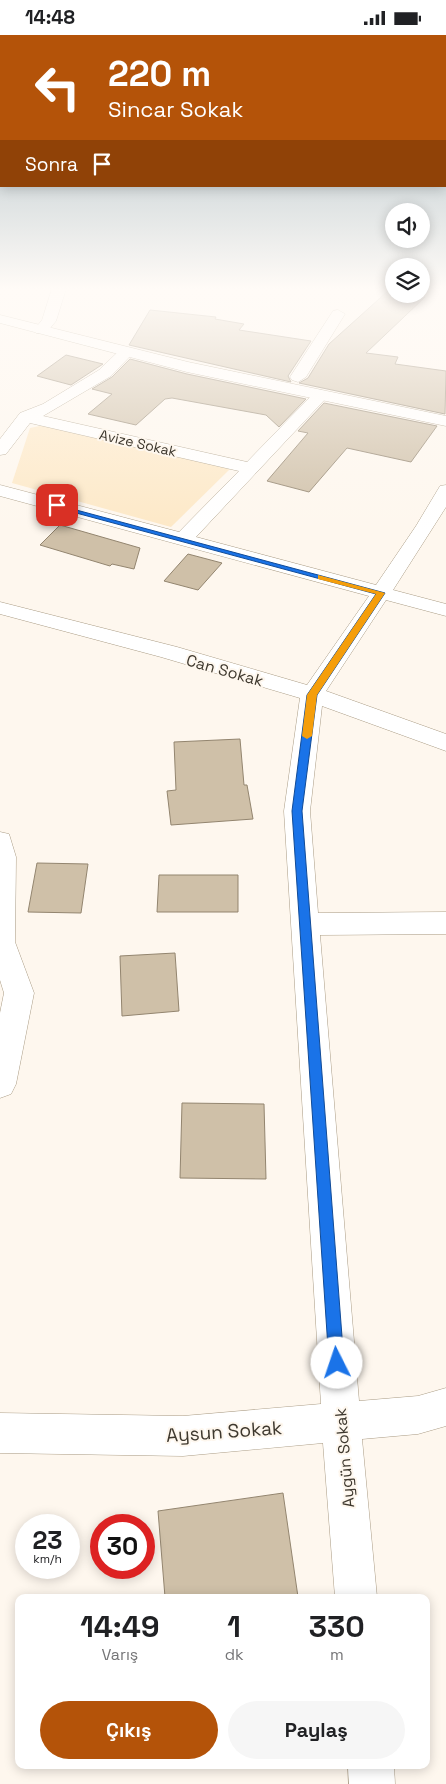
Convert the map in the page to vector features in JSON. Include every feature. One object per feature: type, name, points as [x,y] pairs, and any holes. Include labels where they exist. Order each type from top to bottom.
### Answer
[{"type":"street","points":[[0,450],[26,417],[49,407],[107,371]]},
{"type":"street","points":[[204,371],[446,421]]},
{"type":"street","points":[[267,371],[446,408]]},
{"type":"street","points":[[298,377],[302,371]]},
{"type":"street","points":[[183,539],[321,395]]},
{"type":"street","name":"Avize Sokak","points":[[26,417],[251,468]]},
{"type":"street","points":[[0,490],[446,610]]},
{"type":"street","name":"Aygün Sokak","points":[[356,1594],[341,1421],[297,811],[312,695],[426,526],[446,490]]},
{"type":"street","name":"Can Sokak","points":[[0,608],[108,636],[312,695],[446,743]]},
{"type":"street","points":[[0,841],[3,857],[1,942],[19,993],[0,1084]]},
{"type":"street","points":[[306,924],[446,923]]},
{"type":"street","name":"Aysun Sokak","points":[[0,1433],[183,1436],[418,1415],[446,1407]]},
{"type":"street","points":[[371,1769],[372,1784]]},
{"type":"shaded area","points":[[49,424],[230,469],[171,527],[12,483],[30,428]]},
{"type":"building","points":[[44,371],[93,371],[71,385],[37,376]]},
{"type":"building","points":[[118,371],[174,371],[306,399],[279,427],[266,415],[172,398],[165,399],[136,425],[88,414],[112,394],[92,389],[112,377]]},
{"type":"building","points":[[241,371],[292,371],[288,376],[291,382]]},
{"type":"building","points":[[313,371],[446,371],[445,414],[299,383],[308,378]]},
{"type":"building","points":[[324,403],[437,426],[411,462],[347,448],[309,492],[267,481],[308,433],[298,431]]},
{"type":"building","points":[[60,525],[140,548],[134,569],[112,564],[110,566],[40,545]]},
{"type":"building","points":[[188,554],[222,563],[198,590],[164,581]]},
{"type":"building","points":[[240,739],[244,785],[247,785],[253,819],[171,825],[167,791],[176,790],[174,742]]},
{"type":"building","points":[[37,863],[88,864],[81,913],[28,912]]},
{"type":"building","points":[[159,875],[238,875],[238,912],[157,912]]},
{"type":"building","points":[[175,953],[179,1011],[122,1016],[120,956]]},
{"type":"building","points":[[182,1103],[264,1104],[266,1179],[180,1178]]},
{"type":"building","points":[[283,1493],[298,1594],[165,1594],[158,1511]]},
{"type":"slow traffic","points":[[307,736],[312,695],[381,593],[321,577]]},
{"type":"route","points":[[57,505],[381,593],[312,695],[297,811],[337,1363]]}]
